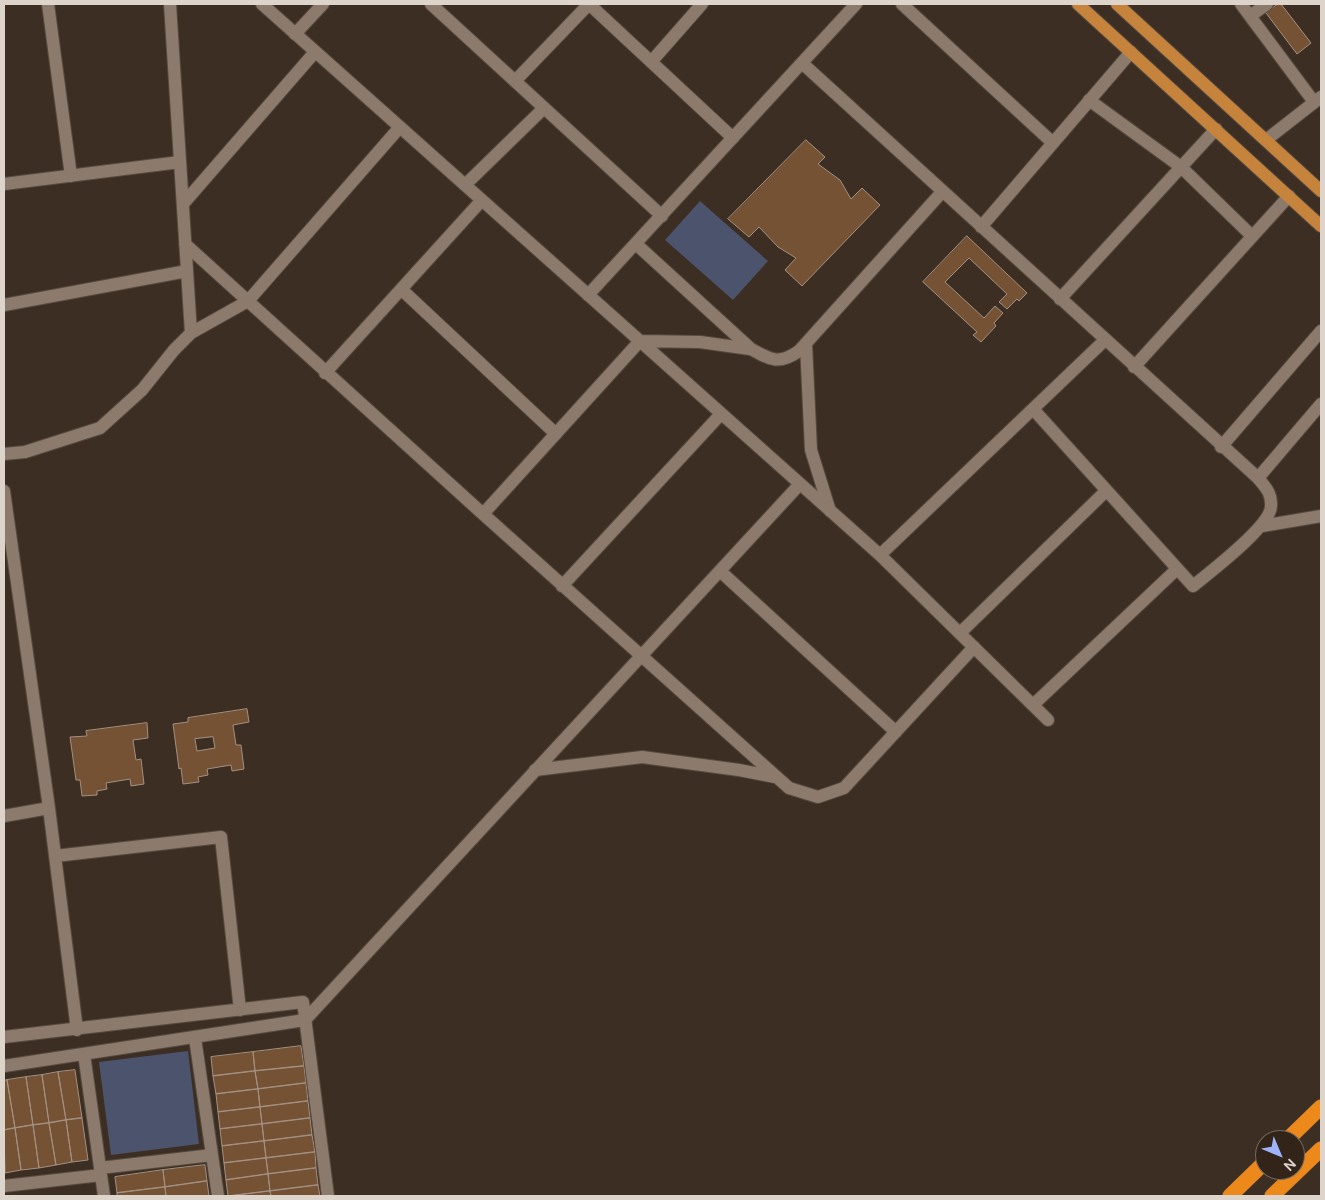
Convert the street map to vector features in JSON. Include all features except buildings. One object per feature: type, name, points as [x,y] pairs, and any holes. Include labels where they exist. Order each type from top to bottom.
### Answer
[{"type":"highway","points":[[1297,1130],[1321,1107]]},
{"type":"highway","points":[[1272,1196],[1321,1149]]},
{"type":"highway","points":[[1230,1196],[1255,1172]]},
{"type":"main road","points":[[1078,4],[1321,226]]},
{"type":"main road","points":[[1117,4],[1321,191]]},
{"type":"street","points":[[48,4],[71,176]]},
{"type":"street","points":[[170,4],[191,333]]},
{"type":"street","points":[[262,4],[880,555],[1048,720]]},
{"type":"street","points":[[295,34],[324,4]]},
{"type":"street","points":[[431,4],[662,216]]},
{"type":"street","points":[[515,81],[589,4],[733,138]]},
{"type":"street","points":[[651,62],[702,4]]},
{"type":"street","points":[[588,295],[856,4]]},
{"type":"street","points":[[902,4],[1053,143]]},
{"type":"street","points":[[1241,4],[1318,100],[1266,140]]},
{"type":"street","points":[[1250,16],[1267,4]]},
{"type":"street","points":[[183,204],[315,52]]},
{"type":"street","points":[[980,227],[1131,52]]},
{"type":"street","points":[[802,63],[1221,447],[1258,478],[1269,492],[1272,507],[1262,526],[1193,586],[1033,409]]},
{"type":"street","points":[[1089,100],[1181,167],[1252,236]]},
{"type":"street","points":[[465,186],[544,108]]},
{"type":"street","points":[[4,454],[25,452],[100,428],[142,390],[174,350],[191,333],[248,301],[400,127]]},
{"type":"street","points":[[1060,299],[1216,129]]},
{"type":"street","points":[[4,184],[180,162]]},
{"type":"street","points":[[636,244],[751,349],[769,359],[786,360],[806,344],[942,192]]},
{"type":"street","points":[[1134,367],[1289,196]]},
{"type":"street","points":[[325,373],[482,200]]},
{"type":"street","points":[[185,244],[325,373],[789,788],[818,797],[844,788],[974,647]]},
{"type":"street","points":[[4,305],[187,271]]},
{"type":"street","points":[[401,289],[556,434]]},
{"type":"street","points":[[1221,447],[1321,331]]},
{"type":"street","points":[[880,555],[1105,340]]},
{"type":"street","points":[[483,514],[640,341],[700,342],[751,349]]},
{"type":"street","points":[[806,344],[810,450],[830,511]]},
{"type":"street","points":[[1258,478],[1321,404]]},
{"type":"street","points":[[562,586],[721,414]]},
{"type":"street","points":[[4,1066],[305,1020],[800,484]]},
{"type":"street","points":[[4,490],[9,561],[49,808],[77,1030]]},
{"type":"street","points":[[960,633],[1106,491]]},
{"type":"street","points":[[1262,526],[1321,516]]},
{"type":"street","points":[[1033,705],[1177,569]]},
{"type":"street","points":[[720,571],[896,732]]},
{"type":"street","points":[[535,770],[642,757],[739,770],[777,778]]},
{"type":"street","points":[[4,816],[49,808]]},
{"type":"street","points":[[55,856],[221,837],[240,1010]]},
{"type":"street","points":[[4,1037],[77,1030],[303,1002],[328,1196]]},
{"type":"street","points":[[196,1038],[218,1196]]},
{"type":"street","points":[[84,1054],[104,1196]]},
{"type":"street","points":[[4,1186],[212,1155]]},
{"type":"shaded area","points":[[700,201],[768,261],[733,300],[665,240]]},
{"type":"shaded area","points":[[188,1051],[199,1144],[111,1155],[99,1062]]}]
